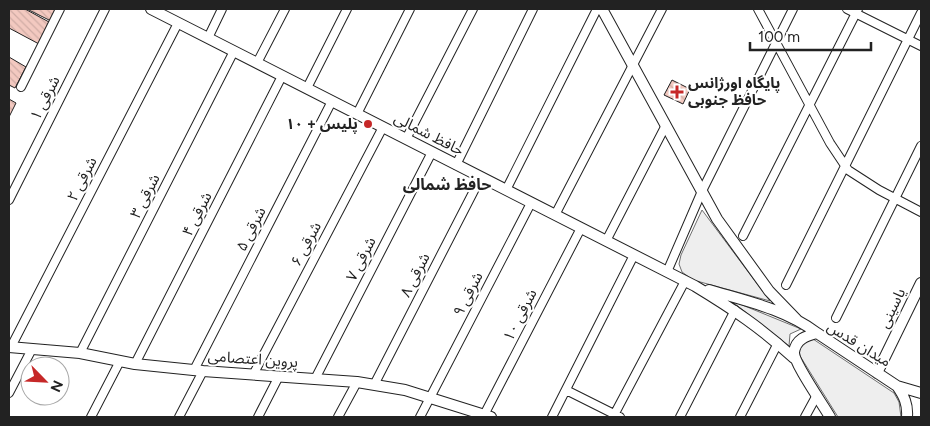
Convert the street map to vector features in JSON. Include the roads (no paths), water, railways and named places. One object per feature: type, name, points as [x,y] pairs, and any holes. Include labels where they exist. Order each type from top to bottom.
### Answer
[{"type":"main road","points":[[602,9],[717,219],[769,291],[797,320]]},
{"type":"main road","name":"حافظ شمالی","points":[[156,10],[178,23],[685,281],[735,310],[767,333],[794,358]]},
{"type":"main road","name":"یاسینی","points":[[877,373],[921,284]]},
{"type":"main road","name":"حافظ شمالی","points":[[694,286],[769,309],[797,320],[816,333]]},
{"type":"main road","name":"میدان قدس","points":[[794,358],[799,341],[816,333],[897,386],[904,396],[908,408],[907,417]]},
{"type":"main road","name":"پروین اعتصامی","points":[[10,347],[80,353],[136,364],[198,371],[357,382],[405,390],[486,416]]},
{"type":"main road","points":[[794,358],[830,417]]},
{"type":"main road","points":[[897,386],[921,393]]},
{"type":"street","points":[[21,87],[60,9]]},
{"type":"street","name":"۱ شرقی","points":[[9,200],[105,9]]},
{"type":"street","points":[[208,38],[222,9]]},
{"type":"street","points":[[257,63],[285,9]]},
{"type":"street","points":[[307,88],[347,9]]},
{"type":"street","points":[[357,114],[410,9]]},
{"type":"street","points":[[406,139],[473,9]]},
{"type":"street","points":[[456,165],[533,9]]},
{"type":"street","points":[[506,190],[597,9]]},
{"type":"street","points":[[555,215],[662,9]]},
{"type":"street","points":[[758,9],[830,143],[848,170],[862,180],[921,212]]},
{"type":"street","points":[[667,272],[702,191],[793,9]]},
{"type":"street","points":[[847,9],[856,11],[921,46]]},
{"type":"street","points":[[743,236],[856,11]]},
{"type":"street","points":[[786,285],[921,13]]},
{"type":"street","name":"۲ شرقی","points":[[10,347],[178,23]]},
{"type":"street","name":"۳ شرقی","points":[[80,353],[234,51]]},
{"type":"street","name":"۴ شرقی","points":[[136,364],[282,76]]},
{"type":"street","name":"۵ شرقی","points":[[179,417],[198,371],[332,101]]},
{"type":"street","points":[[606,241],[666,124]]},
{"type":"street","name":"۶ شرقی","points":[[253,374],[383,127]]},
{"type":"street","points":[[836,318],[921,146]]},
{"type":"street","name":"۷ شرقی","points":[[315,379],[432,152]]},
{"type":"street","name":"۸ شرقی","points":[[374,385],[481,177]]},
{"type":"street","name":"شرقی ۹","points":[[420,417],[531,203]]},
{"type":"street","name":"شرقی ۱۰","points":[[486,416],[581,228]]},
{"type":"street","points":[[552,417],[634,255]]},
{"type":"street","points":[[566,390],[616,416],[685,281]]},
{"type":"street","points":[[680,417],[735,310]]},
{"type":"street","points":[[740,417],[778,343]]},
{"type":"street","points":[[9,394],[32,348]]},
{"type":"street","points":[[91,417],[120,361]]},
{"type":"street","points":[[258,417],[279,376]]},
{"type":"street","points":[[338,417],[357,382]]},
{"type":"street","points":[[805,417],[817,395]]},
{"type":"place","name":"پایگاه اورژانس حافظ جنوبی","points":[[677,92]]},
{"type":"place","name":"پلیس + ۱۰","points":[[368,124]]},
{"type":"district","name":"حافظ شمالی","points":[[447,184]]}]
